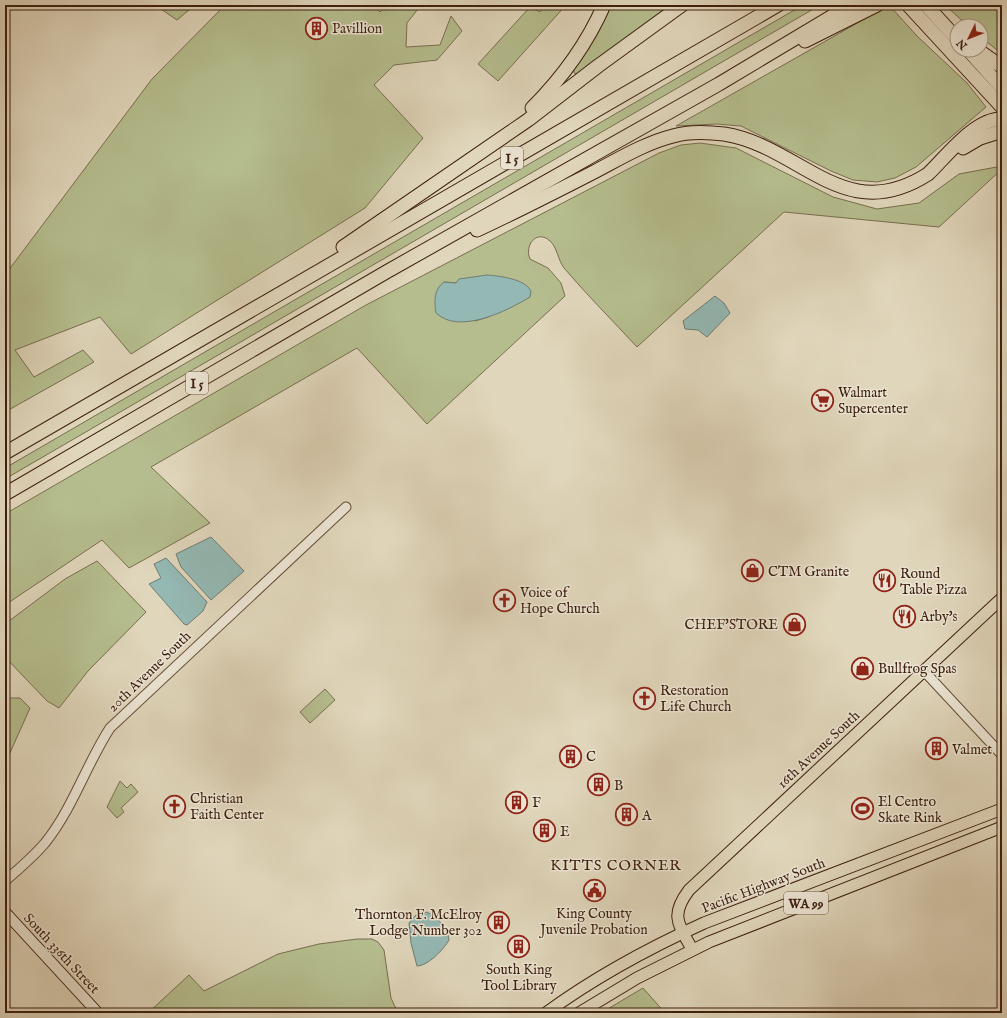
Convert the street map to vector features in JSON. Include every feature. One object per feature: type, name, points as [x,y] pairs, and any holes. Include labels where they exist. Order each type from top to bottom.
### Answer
[{"type":"highway","points":[[246,312],[417,198],[484,148],[531,109],[560,78],[584,43],[604,5]]},
{"type":"highway","name":"I 5","points":[[5,453],[778,5]]},
{"type":"highway","name":"I 5","points":[[5,494],[388,271],[719,84],[851,5]]},
{"type":"highway","points":[[908,5],[1002,107]]},
{"type":"highway","points":[[927,5],[949,24]]},
{"type":"highway","points":[[927,5],[949,29]]},
{"type":"highway","points":[[719,84],[874,6]]},
{"type":"highway","points":[[484,148],[528,120],[678,8]]},
{"type":"highway","points":[[975,58],[1002,88]]},
{"type":"highway","points":[[989,58],[1002,67]]},
{"type":"highway","points":[[388,271],[523,208],[642,148],[673,136],[709,132],[746,140],[834,184],[867,193],[889,192],[908,186],[928,174],[978,127],[992,121],[1002,119]]},
{"type":"highway","points":[[945,157],[980,138],[1002,131]]},
{"type":"main road","name":"16th Avenue South","points":[[692,950],[683,933],[677,914],[678,905],[692,887],[1002,598]]},
{"type":"main road","name":"Pacific Highway South","points":[[546,1013],[609,972],[683,933],[732,912],[1002,809]]},
{"type":"main road","name":"WA 99","points":[[579,1013],[637,978],[692,950],[744,928],[1002,827]]},
{"type":"main road","name":"South 336th Street","points":[[5,912],[98,1013]]},
{"type":"street","name":"20th Avenue South","points":[[5,881],[33,856],[53,831],[78,789],[96,748],[110,728],[346,507]]},
{"type":"street","points":[[924,671],[1002,755]]},
{"type":"green space","points":[[155,5],[195,5],[177,20]]},
{"type":"green space","points":[[225,5],[373,5],[380,12],[388,5],[421,5],[407,23],[406,47],[440,45],[451,16],[462,31],[437,60],[394,65],[374,85],[423,138],[365,208],[131,354],[100,317],[15,350],[34,377],[83,350],[94,362],[5,412],[5,275],[152,79]]},
{"type":"green space","points":[[546,5],[566,5],[498,81],[478,64],[530,7],[540,12]]},
{"type":"green space","points":[[611,5],[673,5],[578,74],[574,73],[574,69],[599,30]]},
{"type":"green space","points":[[803,5],[816,5],[815,8],[5,479],[5,468]]},
{"type":"green space","points":[[889,5],[917,36],[967,83],[986,107],[916,167],[895,178],[877,182],[853,180],[831,171],[741,126],[716,124],[676,126]]},
{"type":"green space","points":[[945,5],[1002,5],[1002,54],[989,43],[989,18],[959,18]]},
{"type":"green space","points":[[700,143],[736,148],[833,197],[877,209],[919,203],[959,174],[1002,166],[1002,169],[939,227],[784,212],[637,347],[564,268],[550,241],[541,237],[536,238],[530,244],[530,259],[548,268],[561,283],[565,296],[427,424],[357,348],[151,467],[210,523],[129,568],[102,540],[5,605],[5,514],[366,305],[659,153],[681,145]],"holes":[[[444,282],[530,297],[488,317],[475,321]]]},
{"type":"green space","points":[[97,561],[146,612],[88,671],[59,708],[47,701],[5,657],[5,624],[65,579]]},
{"type":"green space","points":[[325,689],[335,700],[310,723],[300,712]]},
{"type":"green space","points":[[5,698],[20,698],[30,708],[5,764]]},
{"type":"green space","points":[[120,781],[127,788],[131,784],[138,792],[121,808],[124,812],[117,818],[107,807]]},
{"type":"green space","points":[[357,939],[372,939],[378,942],[384,950],[391,998],[398,1013],[148,1013],[189,975],[204,991],[278,954],[319,944]]},
{"type":"green space","points":[[643,988],[665,1013],[601,1013]]},
{"type":"water","points":[[487,275],[499,276],[518,281],[528,287],[531,291],[530,297],[496,314],[470,321],[457,322],[446,319],[436,313],[435,304],[438,288],[444,282],[456,283],[459,279]]},
{"type":"water","points":[[715,296],[724,303],[730,313],[707,337],[698,330],[685,329],[683,321]]},
{"type":"water","points":[[211,537],[244,571],[211,600],[181,567],[176,554]]},
{"type":"water","points":[[166,558],[207,602],[203,611],[187,625],[184,624],[149,584],[161,578],[154,564]]},
{"type":"water","points":[[427,912],[441,923],[447,931],[449,940],[440,952],[431,960],[417,966],[411,943],[409,923],[416,915]]},
{"type":"place","name":"Pavillion","points":[[316,28]]},
{"type":"place","name":"Walmart Supercenter","points":[[823,400]]},
{"type":"place","name":"CTM Granite","points":[[752,571]]},
{"type":"place","name":"Round Table Pizza","points":[[884,581]]},
{"type":"place","name":"Voice of Hope Church","points":[[505,600]]},
{"type":"place","name":"Arby's","points":[[905,616]]},
{"type":"place","name":"CHEF'STORE","points":[[794,624]]},
{"type":"place","name":"Bullfrog Spas","points":[[863,668]]},
{"type":"place","name":"Restoration Life Church","points":[[644,698]]},
{"type":"place","name":"Valmet","points":[[936,749]]},
{"type":"place","name":"C","points":[[571,756]]},
{"type":"place","name":"B","points":[[599,785]]},
{"type":"place","name":"F","points":[[517,802]]},
{"type":"place","name":"Christian Faith Center","points":[[174,806]]},
{"type":"place","name":"El Centro Skate Rink","points":[[862,809]]},
{"type":"place","name":"A","points":[[626,815]]},
{"type":"place","name":"E","points":[[544,831]]},
{"type":"place","name":"King County Juvenile Probation","points":[[594,891]]},
{"type":"place","name":"Thornton F. McElroy Lodge Number 302","points":[[498,922]]},
{"type":"place","name":"South King Tool Library","points":[[519,947]]},
{"type":"district","name":"KITTS CORNER","points":[[616,865]]}]
